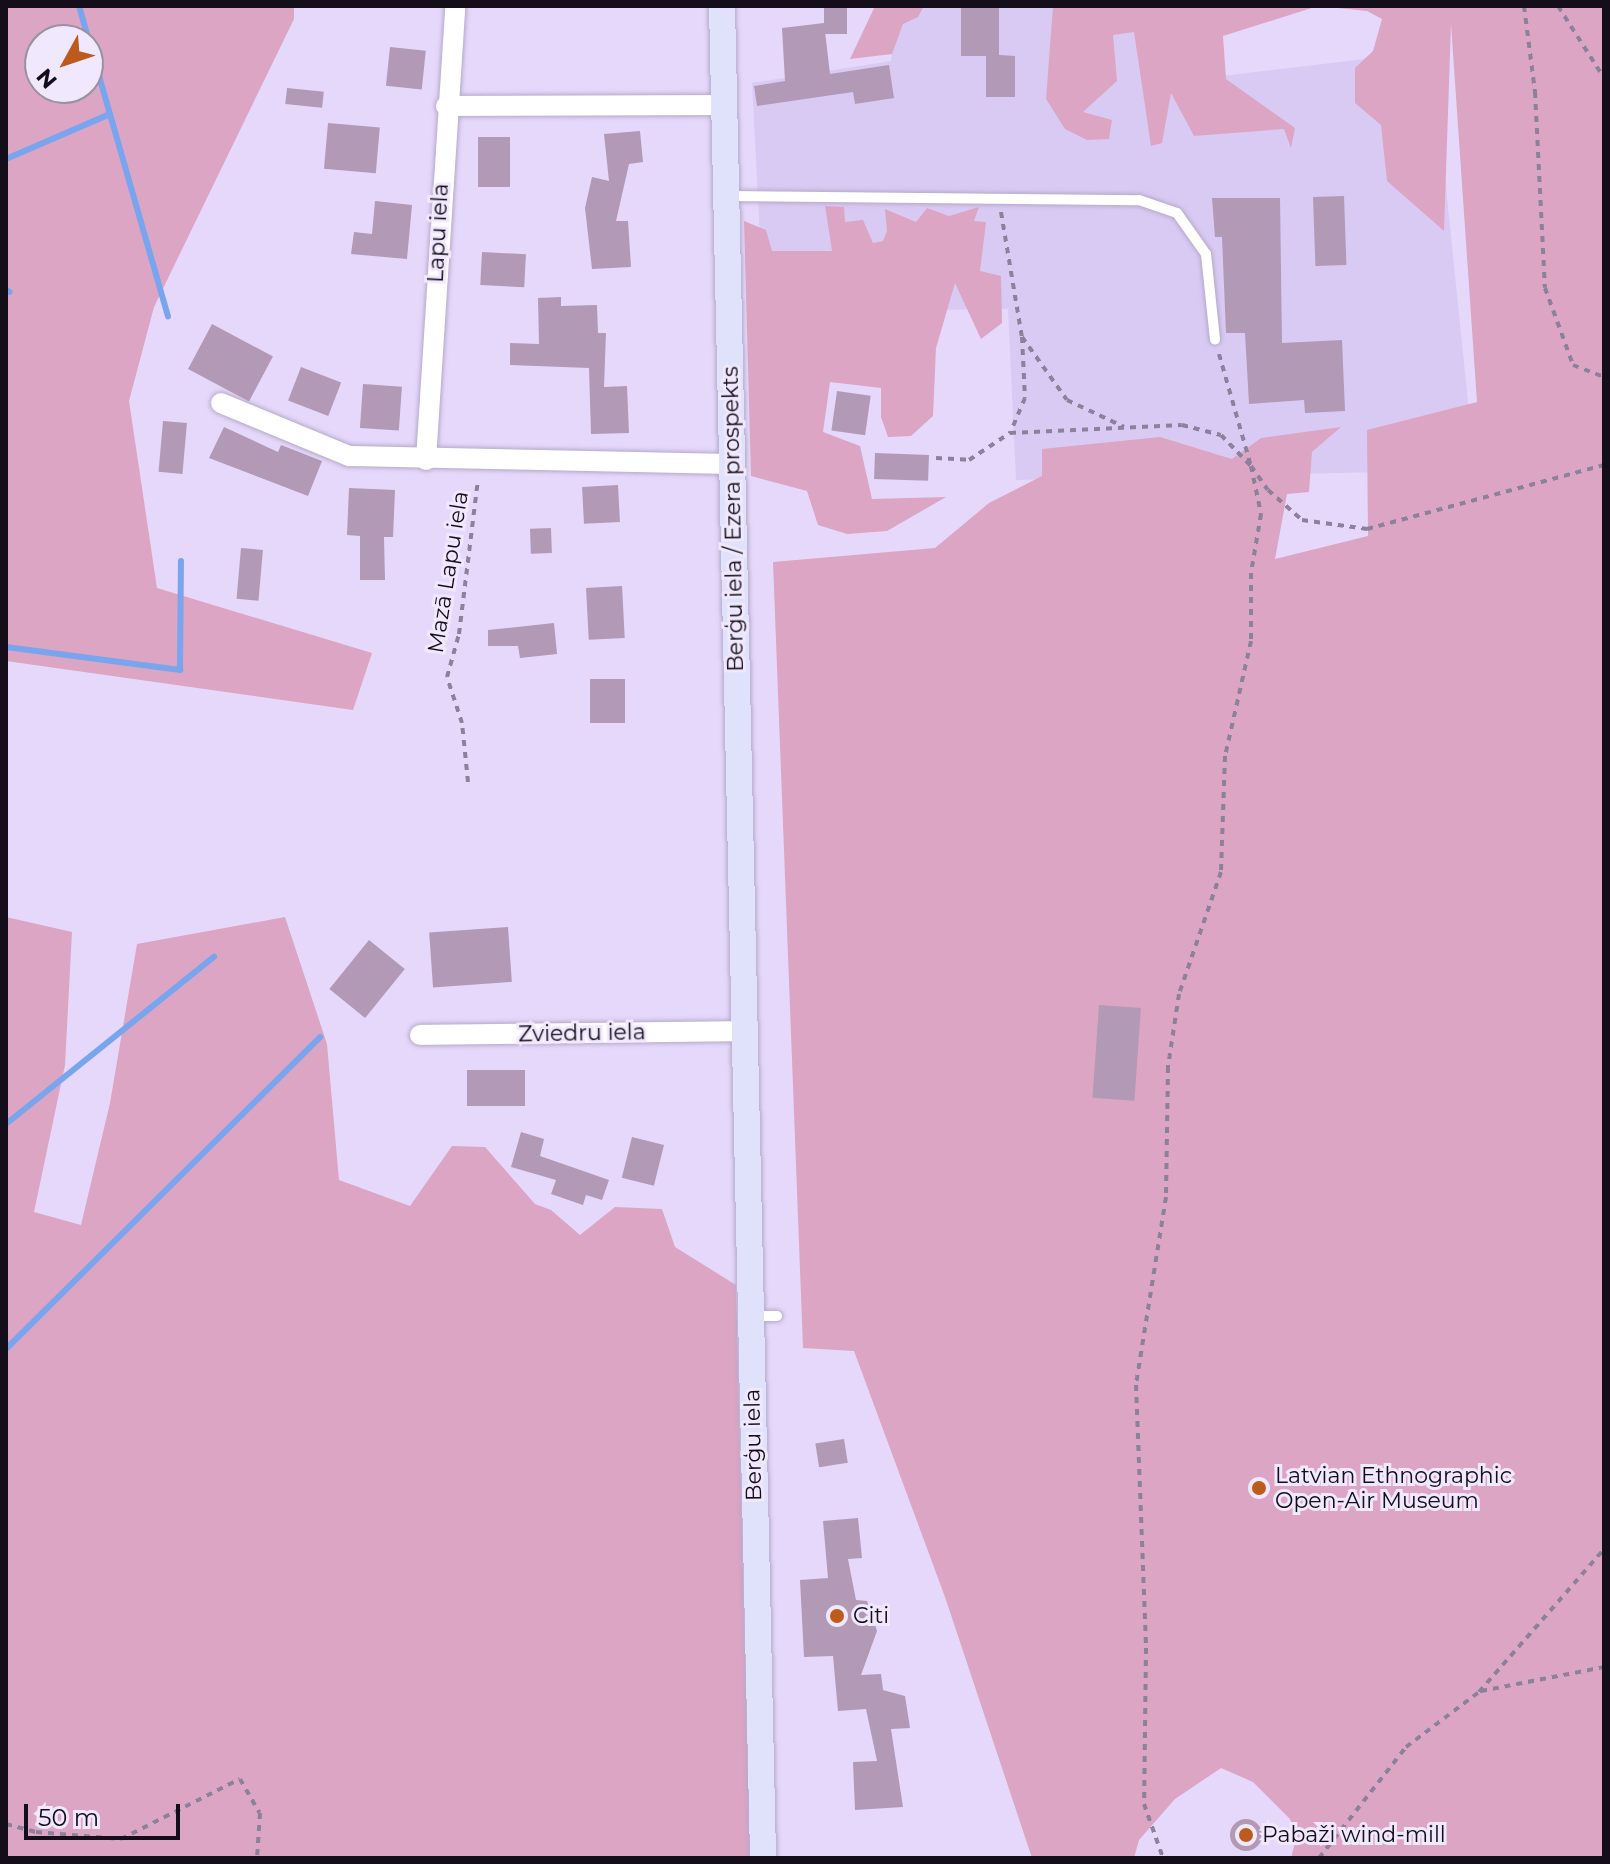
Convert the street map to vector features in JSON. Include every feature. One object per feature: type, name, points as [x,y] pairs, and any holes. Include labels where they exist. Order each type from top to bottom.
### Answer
[{"type":"main road","name":"Berģu iela / Ezera prospekts","points":[[722,6],[743,1031]]},
{"type":"main road","name":"Berģu iela","points":[[743,1031],[763,1858]]},
{"type":"street","name":"Lapu iela","points":[[426,460],[446,106],[455,6]]},
{"type":"street","points":[[446,106],[722,105]]},
{"type":"street","points":[[221,403],[349,456],[732,464]]},
{"type":"street","name":"Zviedru iela","points":[[420,1035],[743,1031]]},
{"type":"lane","points":[[727,196],[1139,200],[1177,213],[1206,254],[1215,340]]},
{"type":"lane","points":[[750,1316],[777,1316]]},
{"type":"path","points":[[1524,6],[1535,92],[1545,288],[1573,365],[1604,377]]},
{"type":"path","points":[[1558,6],[1604,78]]},
{"type":"path","points":[[998,199],[1022,337],[1025,398],[1010,433]]},
{"type":"path","points":[[1022,337],[1067,400],[1127,428]]},
{"type":"path","points":[[1163,1858],[1144,1804],[1146,1648],[1136,1385],[1166,1197],[1168,1067],[1179,994],[1221,872],[1225,756],[1251,641],[1251,573],[1261,514],[1251,466],[1215,340]]},
{"type":"path","points":[[936,458],[969,460],[1010,433],[1182,425],[1221,435],[1251,466],[1268,490],[1302,520],[1367,529],[1604,465]]},
{"type":"path","name":"Mazā Lapu iela","points":[[468,782],[462,723],[447,677],[459,634],[481,461]]},
{"type":"path","points":[[1319,1858],[1406,1747],[1479,1692],[1604,1549]]},
{"type":"path","points":[[1479,1692],[1604,1667]]},
{"type":"path","points":[[6,1824],[121,1839],[240,1779],[260,1813],[257,1858]]},
{"type":"shaded area","points":[[6,6],[294,6],[294,19],[154,307],[129,401],[157,588],[372,653],[353,710],[6,661]]},
{"type":"shaded area","points":[[875,6],[924,6],[918,17],[903,24],[892,54],[850,59]]},
{"type":"shaded area","points":[[897,6],[1172,6],[1180,81],[1432,51],[1475,470],[1016,480],[1008,309],[764,312],[752,83],[891,61]]},
{"type":"shaded area","points":[[1053,6],[1318,6],[1223,36],[1226,79],[1295,128],[1291,148],[1284,129],[1194,136],[1171,93],[1162,143],[1151,146],[1134,32],[1113,35],[1117,81],[1083,112],[1112,120],[1109,139],[1087,140],[1065,129],[1046,99]]},
{"type":"shaded area","points":[[1318,6],[1604,6],[1604,1858],[1291,1858],[1297,1835],[1290,1819],[1253,1782],[1221,1768],[1175,1799],[1139,1840],[1134,1858],[1032,1858],[945,1597],[854,1351],[803,1348],[773,562],[935,548],[989,503],[1042,476],[1042,449],[1160,437],[1232,459],[1261,438],[1341,427],[1312,452],[1309,492],[1287,494],[1275,559],[1368,536],[1367,430],[1477,402],[1451,24],[1444,231],[1387,181],[1381,125],[1355,103],[1355,68],[1373,51],[1382,19],[1367,11]]},
{"type":"shaded area","points":[[825,206],[844,207],[845,222],[863,220],[873,243],[883,241],[887,231],[885,209],[916,222],[927,208],[949,216],[979,207],[974,221],[986,222],[980,271],[1001,276],[1002,323],[981,339],[955,283],[936,348],[933,416],[911,436],[888,437],[881,417],[881,388],[830,382],[823,432],[860,446],[872,499],[946,497],[887,531],[847,534],[818,525],[807,491],[751,476],[744,221],[766,230],[772,251],[832,251]]},
{"type":"shaded area","points":[[6,917],[72,932],[65,1065],[34,1212],[81,1225],[110,1103],[137,944],[285,917],[327,1044],[339,1180],[410,1206],[452,1146],[485,1147],[535,1204],[551,1210],[580,1235],[615,1207],[662,1209],[675,1247],[736,1285],[750,1858],[6,1858]]},
{"type":"building","points":[[824,6],[847,6],[847,34],[824,34]]},
{"type":"building","points":[[961,6],[999,6],[999,55],[1015,56],[1015,97],[986,97],[986,56],[961,56]]},
{"type":"building","points":[[824,23],[830,74],[889,65],[894,98],[855,104],[853,92],[757,106],[754,86],[785,81],[782,28]]},
{"type":"building","points":[[390,47],[426,51],[422,90],[386,86]]},
{"type":"building","points":[[287,88],[324,92],[322,108],[285,104]]},
{"type":"building","points":[[328,123],[380,128],[376,173],[324,169]]},
{"type":"building","points":[[640,131],[643,162],[629,164],[616,221],[628,221],[631,267],[592,269],[585,208],[592,177],[609,181],[604,134]]},
{"type":"building","points":[[478,137],[510,137],[510,187],[478,187]]},
{"type":"building","points":[[1344,196],[1346,265],[1315,266],[1313,197]]},
{"type":"building","points":[[1212,198],[1280,198],[1282,343],[1342,340],[1345,411],[1305,413],[1304,400],[1249,404],[1245,333],[1226,333],[1222,237],[1215,237]]},
{"type":"building","points":[[375,201],[412,205],[407,259],[351,254],[354,232],[372,234]]},
{"type":"building","points":[[482,252],[526,254],[524,287],[480,285]]},
{"type":"building","points":[[561,297],[561,306],[597,305],[598,333],[606,333],[604,387],[627,386],[629,433],[591,434],[589,368],[510,365],[510,343],[539,344],[538,298]]},
{"type":"building","points":[[212,324],[273,356],[249,401],[188,369]]},
{"type":"building","points":[[301,367],[341,382],[328,416],[288,401]]},
{"type":"building","points":[[363,384],[402,387],[399,431],[360,428]]},
{"type":"building","points":[[837,391],[871,396],[865,435],[831,431]]},
{"type":"building","points":[[163,421],[187,423],[182,474],[159,472]]},
{"type":"building","points":[[224,427],[278,452],[281,445],[322,461],[308,496],[209,458]]},
{"type":"building","points":[[875,453],[929,455],[928,481],[874,479]]},
{"type":"building","points":[[618,485],[620,522],[584,524],[582,487]]},
{"type":"building","points":[[349,488],[395,490],[393,537],[384,537],[385,580],[360,580],[360,536],[347,535]]},
{"type":"building","points":[[551,528],[552,553],[531,554],[530,529]]},
{"type":"building","points":[[241,548],[263,550],[258,601],[237,599]]},
{"type":"building","points":[[622,586],[625,638],[589,640],[586,588]]},
{"type":"building","points":[[554,623],[557,654],[520,658],[518,646],[488,646],[488,630]]},
{"type":"building","points":[[590,679],[625,679],[625,723],[590,723]]},
{"type":"building","points":[[508,927],[512,982],[433,987],[429,933]]},
{"type":"building","points":[[369,940],[405,969],[365,1018],[329,989]]},
{"type":"building","points":[[1099,1005],[1141,1008],[1134,1101],[1093,1098]]},
{"type":"building","points":[[467,1070],[525,1070],[525,1106],[467,1106]]},
{"type":"building","points":[[521,1132],[544,1139],[540,1156],[609,1180],[602,1200],[586,1195],[583,1205],[551,1194],[556,1180],[511,1167]]},
{"type":"building","points":[[632,1137],[664,1145],[654,1186],[622,1178]]},
{"type":"building","points":[[844,1439],[848,1463],[819,1467],[815,1444]]},
{"type":"building","points":[[858,1518],[862,1558],[848,1559],[856,1600],[867,1601],[877,1631],[861,1675],[881,1674],[883,1690],[905,1696],[910,1728],[891,1729],[903,1807],[855,1810],[853,1762],[877,1761],[866,1709],[838,1711],[833,1656],[804,1657],[800,1580],[828,1578],[823,1521]]},
{"type":"building","name":"Pabaži wind-mill","points":[[1246,1819],[1257,1824],[1262,1835],[1257,1846],[1246,1851],[1235,1846],[1230,1835],[1235,1824]]},
{"type":"waterway","points":[[79,6],[168,317]]},
{"type":"waterway","points":[[6,159],[110,114]]},
{"type":"waterway","points":[[6,290],[10,292]]},
{"type":"waterway","points":[[6,647],[180,670],[181,561]]},
{"type":"waterway","points":[[6,1124],[214,957]]},
{"type":"waterway","points":[[6,1349],[320,1037]]},
{"type":"place","name":"Latvian Ethnographic Open-Air Museum","points":[[1259,1488]]},
{"type":"place","name":"Citi","points":[[837,1616]]},
{"type":"place","name":"Pabaži wind-mill","points":[[1246,1835]]}]
